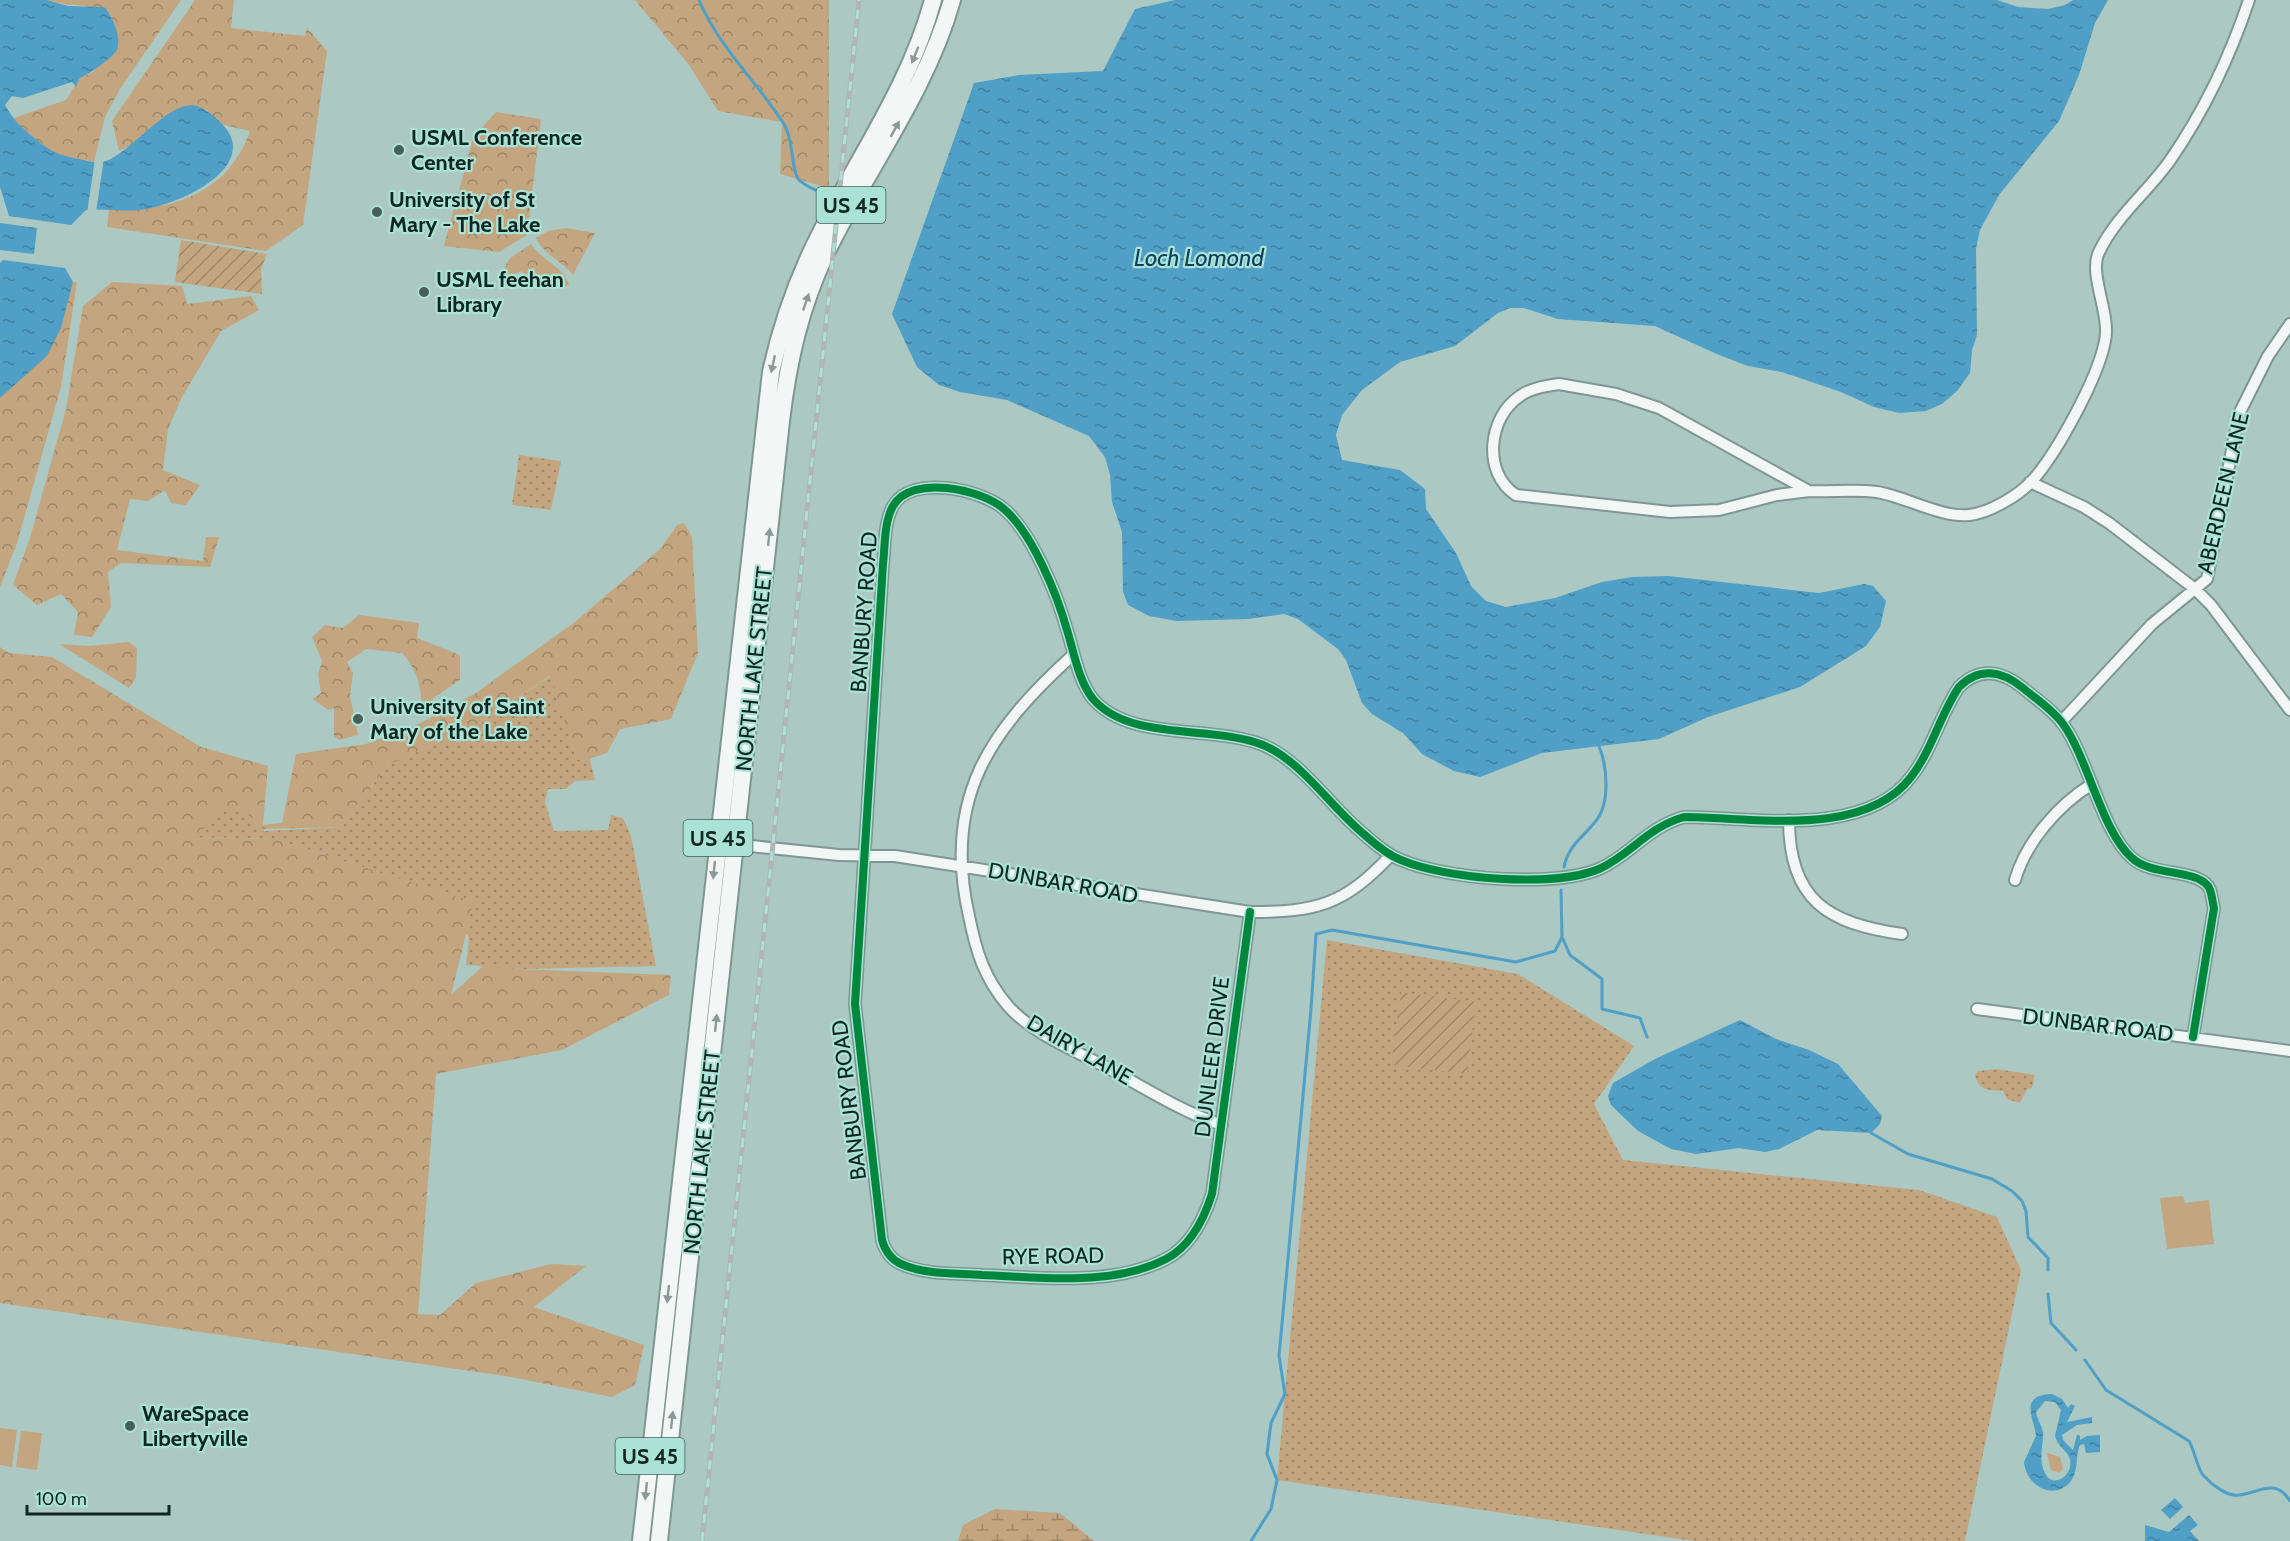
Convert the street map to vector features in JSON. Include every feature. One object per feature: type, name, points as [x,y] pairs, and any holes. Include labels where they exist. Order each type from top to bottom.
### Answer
[{"type":"main road","name":"NORTH LAKE STREET","points":[[641,1541],[763,430],[775,353],[789,307],[811,253],[898,93],[915,55],[933,0]]},
{"type":"main road","name":"NORTH LAKE STREET","points":[[659,1541],[783,404],[796,332],[826,253],[919,85],[938,42],[952,0]]},
{"type":"street","points":[[1809,490],[1666,411],[1637,399],[1587,388],[1560,384],[1542,386],[1521,395],[1503,412],[1495,433],[1496,467],[1502,481],[1509,490],[1526,498],[1670,512],[1719,510],[1777,495],[1809,490],[1875,492],[1916,501],[1947,514],[1968,516],[1982,513],[2030,482],[2084,395],[2103,352],[2106,325],[2096,268],[2097,254],[2124,214],[2171,160],[2240,28],[2249,0]]},
{"type":"street","name":"ABERDEEN LANE","points":[[2061,722],[2152,624],[2207,579],[2239,414],[2268,356],[2290,324]]},
{"type":"street","points":[[2030,482],[2084,507],[2109,523],[2195,590],[2211,605],[2290,710]]},
{"type":"street","name":"BANBURY ROAD","points":[[882,1240],[855,1004],[884,553],[891,511],[897,500],[905,494],[932,487],[968,492],[1003,507],[1028,541],[1044,572],[1063,615],[1082,679],[1091,696],[1113,716],[1138,724],[1242,739],[1263,746],[1284,756],[1345,820],[1391,855],[1417,866],[1465,875],[1555,879],[1577,876],[1613,861],[1649,832],[1666,822],[1683,817],[1815,821],[1867,808],[1897,792],[1922,759],[1948,704],[1959,687],[1980,672],[1999,674],[2013,680],[2061,722],[2112,827],[2130,857],[2151,869],[2200,879],[2210,890],[2214,908],[2193,1038]]},
{"type":"street","name":"DAIRY LANE","points":[[1074,654],[1027,700],[983,763],[969,794],[962,822],[960,865],[977,952],[992,985],[1010,1008],[1062,1043],[1193,1114],[1222,1125]]},
{"type":"street","points":[[2015,880],[2026,851],[2038,835],[2051,820],[2092,784]]},
{"type":"street","points":[[1789,820],[1789,844],[1793,865],[1801,884],[1813,900],[1830,915],[1853,925],[1902,934]]},
{"type":"street","name":"DUNBAR ROAD","points":[[717,842],[895,856],[1250,912],[1289,912],[1333,902],[1347,895],[1391,855]]},
{"type":"street","name":"DUNLEER DRIVE","points":[[1208,1205],[1222,1125],[1250,912]]},
{"type":"street","name":"DUNBAR ROAD","points":[[1977,1009],[2290,1051]]},
{"type":"street","name":"RYE ROAD","points":[[882,1240],[892,1258],[922,1270],[1036,1277],[1113,1274],[1151,1266],[1176,1253],[1198,1229],[1208,1205]]},
{"type":"green space","points":[[47,0],[181,0],[120,89],[105,117],[94,162],[56,155],[24,130],[14,118],[66,100],[79,79],[94,71],[100,63],[115,54],[116,28],[110,14],[94,7]]},
{"type":"green space","points":[[195,0],[234,0],[231,28],[305,36],[307,28],[327,51],[303,225],[266,251],[107,227],[109,209],[154,207],[175,202],[195,195],[212,184],[240,153],[250,131],[220,124],[206,109],[119,151],[112,121]]},
{"type":"green space","points":[[635,0],[829,0],[829,188],[780,174],[782,122],[718,111],[689,65]]},
{"type":"green space","points":[[496,112],[541,119],[527,235],[499,252],[444,246],[473,138]]},
{"type":"green space","points":[[566,228],[595,233],[573,275],[548,254],[536,238],[548,231]]},
{"type":"green space","points":[[181,240],[267,254],[261,269],[262,294],[175,282]]},
{"type":"green space","points":[[531,244],[562,272],[569,284],[563,288],[530,284],[522,271],[502,279],[508,261]]},
{"type":"green space","points":[[73,282],[77,282],[61,387],[17,543],[0,587],[0,398],[67,300]]},
{"type":"green space","points":[[112,282],[182,286],[187,304],[251,296],[259,310],[221,331],[181,399],[168,429],[163,470],[200,485],[186,505],[171,503],[165,490],[148,501],[130,499],[117,550],[203,561],[206,537],[219,537],[210,567],[121,563],[108,572],[111,607],[92,637],[74,635],[78,612],[61,594],[37,605],[13,585],[30,538],[66,409],[83,306]]},
{"type":"green space","points":[[519,455],[561,461],[551,510],[512,505]]},
{"type":"green space","points":[[684,523],[692,537],[698,653],[671,719],[620,729],[607,753],[577,763],[550,676],[475,726],[388,765],[340,827],[263,829],[240,807],[200,837],[275,839],[474,902],[451,995],[484,965],[520,969],[671,975],[669,995],[562,1050],[436,1074],[418,1314],[440,1315],[476,1283],[551,1264],[586,1266],[534,1307],[644,1345],[635,1385],[612,1397],[505,1376],[0,1303],[0,647],[9,653],[52,657],[201,747],[268,766],[263,825],[282,823],[296,754],[366,744],[417,725],[476,693],[575,622],[660,549],[677,525]]},
{"type":"green space","points":[[359,615],[419,623],[417,638],[460,655],[460,680],[433,698],[433,709],[422,713],[416,673],[402,653],[366,649],[347,662],[353,673],[350,696],[358,735],[339,740],[334,736],[334,708],[328,710],[313,699],[321,693],[318,674],[322,661],[312,637],[325,625],[343,628]]},
{"type":"green space","points":[[129,642],[137,648],[136,677],[129,688],[59,644],[90,646]]},
{"type":"green space","points":[[551,676],[577,762],[590,759],[595,780],[575,781],[566,789],[548,789],[545,802],[554,831],[608,830],[611,815],[623,818],[631,836],[656,966],[520,969],[466,965],[469,938],[466,933],[473,902],[275,839],[199,837],[212,815],[240,807],[265,831],[340,827],[388,765],[475,726]]},
{"type":"green space","points":[[1327,940],[1518,974],[1634,1046],[1594,1104],[1623,1160],[1919,1190],[1997,1217],[2021,1270],[1965,1541],[1694,1541],[1277,1480]]},
{"type":"green space","points":[[1401,992],[1476,1002],[1467,1074],[1391,1065]]},
{"type":"green space","points":[[1997,1069],[2035,1075],[2032,1088],[2027,1089],[2020,1103],[2007,1099],[2003,1091],[1983,1088],[1977,1081],[1975,1076],[1978,1071]]},
{"type":"green space","points":[[2183,1196],[2185,1203],[2209,1200],[2214,1244],[2167,1249],[2160,1198]]},
{"type":"green space","points":[[0,1428],[17,1430],[12,1467],[0,1465]]},
{"type":"green space","points":[[21,1431],[42,1433],[37,1470],[16,1467]]},
{"type":"green space","points":[[2047,1453],[2060,1457],[2063,1469],[2060,1473],[2051,1470]]},
{"type":"green space","points":[[995,1509],[1060,1513],[1094,1541],[958,1541],[963,1525]]},
{"type":"water","points":[[0,0],[47,0],[68,6],[104,7],[116,30],[118,43],[114,54],[79,79],[76,87],[72,82],[23,98],[12,96],[5,105],[17,122],[42,144],[64,156],[103,162],[128,147],[163,117],[186,106],[197,106],[218,120],[230,135],[232,154],[226,166],[201,188],[153,208],[86,210],[71,225],[9,216],[0,187]]},
{"type":"water","name":"Loch Lomond","points":[[1175,0],[1997,0],[2018,7],[2048,9],[2065,5],[2073,0],[2108,0],[2095,23],[2079,75],[2059,121],[1999,195],[1980,230],[1976,249],[1977,335],[1972,350],[1970,373],[1957,391],[1942,404],[1926,411],[1899,413],[1874,407],[1841,392],[1782,372],[1748,366],[1655,326],[1558,319],[1524,308],[1510,308],[1498,313],[1455,346],[1400,362],[1362,390],[1342,415],[1336,435],[1342,460],[1400,470],[1425,489],[1426,509],[1456,553],[1471,586],[1486,601],[1506,607],[1555,598],[1602,582],[1632,577],[1668,576],[1819,593],[1864,584],[1873,586],[1886,601],[1880,627],[1866,646],[1800,687],[1708,717],[1659,739],[1542,753],[1480,777],[1454,771],[1422,754],[1403,733],[1372,714],[1362,703],[1346,660],[1338,649],[1298,619],[1284,614],[1248,619],[1177,621],[1149,616],[1128,605],[1123,592],[1122,532],[1112,502],[1110,475],[1105,457],[1089,436],[1007,400],[960,392],[939,385],[917,367],[892,314],[974,83],[1019,75],[1103,71],[1135,9]]},
{"type":"water","points":[[0,223],[37,228],[34,254],[0,250]]},
{"type":"water","points":[[3,260],[65,268],[73,282],[61,328],[47,356],[0,398],[0,263]]},
{"type":"water","points":[[1740,1020],[1776,1039],[1809,1050],[1838,1064],[1882,1116],[1880,1124],[1871,1133],[1817,1130],[1779,1149],[1765,1152],[1739,1148],[1696,1154],[1671,1149],[1638,1131],[1611,1105],[1608,1096],[1613,1083],[1655,1059]]},
{"type":"water","points":[[2052,1394],[2062,1399],[2068,1408],[2071,1404],[2075,1406],[2067,1422],[2092,1417],[2092,1423],[2077,1425],[2062,1435],[2063,1440],[2073,1450],[2077,1435],[2080,1436],[2080,1440],[2087,1436],[2100,1435],[2100,1452],[2086,1453],[2084,1444],[2080,1445],[2071,1481],[2057,1490],[2049,1491],[2035,1484],[2026,1471],[2024,1462],[2036,1436],[2030,1409],[2031,1403],[2041,1395]],"holes":[[[2045,1401],[2055,1402],[2061,1410],[2055,1436],[2070,1459],[2066,1475],[2057,1480],[2049,1478],[2043,1468],[2041,1459],[2043,1432],[2036,1412]]]},
{"type":"water","points":[[2175,1498],[2183,1507],[2170,1519],[2161,1510]]},
{"type":"water","points":[[2189,1515],[2198,1525],[2190,1531],[2199,1541],[2145,1541],[2145,1525],[2169,1532]]},
{"type":"pier","points":[[104,158],[96,212],[87,213],[95,159]]},
{"type":"waterway","points":[[699,0],[716,33],[784,124],[796,176],[805,185],[827,196]]},
{"type":"waterway","points":[[1564,867],[1572,847],[1595,822],[1604,805],[1606,785],[1599,746]]},
{"type":"waterway","points":[[1561,890],[1562,937],[1570,955],[1602,979],[1602,1009],[1640,1018],[1647,1037]]},
{"type":"waterway","points":[[1251,1541],[1271,1509],[1277,1480],[1267,1454],[1271,1423],[1285,1394],[1279,1356],[1316,934],[1332,930],[1516,962],[1555,951],[1562,937]]},
{"type":"waterway","points":[[1871,1133],[1908,1154],[1992,1179],[2012,1191],[2022,1201],[2026,1211],[2028,1237],[2048,1258],[2048,1270]]},
{"type":"waterway","points":[[2048,1294],[2051,1323],[2076,1350]]},
{"type":"waterway","points":[[2085,1360],[2106,1390],[2189,1441],[2201,1472],[2220,1489],[2229,1494],[2239,1495],[2273,1488],[2279,1490],[2290,1501]]},
{"type":"railway","points":[[702,1541],[859,0]]},
{"type":"cycle path","points":[[1250,912],[1212,1194],[1201,1222],[1183,1247],[1166,1259],[1145,1268],[1123,1274],[1076,1278],[930,1272],[910,1268],[891,1257],[882,1240],[855,1004],[885,535],[890,512],[902,496],[915,490],[947,488],[979,496],[1004,509],[1034,548],[1063,615],[1084,683],[1093,699],[1109,713],[1128,722],[1150,727],[1221,735],[1263,745],[1291,762],[1353,825],[1382,850],[1420,867],[1444,872],[1528,880],[1579,875],[1610,863],[1659,828],[1684,817],[1805,820],[1836,817],[1865,809],[1890,797],[1911,777],[1925,755],[1959,687],[1974,676],[1982,674],[1990,673],[2007,677],[2044,705],[2063,724],[2072,738],[2112,831],[2132,858],[2150,868],[2193,877],[2208,886],[2214,908],[2193,1037]]},
{"type":"place","name":"USML Conference Center","points":[[399,150]]},
{"type":"place","name":"University of St Mary - The Lake","points":[[377,212]]},
{"type":"place","name":"USML feehan Library","points":[[424,292]]},
{"type":"place","name":"University of Saint Mary of the Lake","points":[[358,719]]},
{"type":"place","name":"WareSpace Libertyville","points":[[130,1426]]}]
